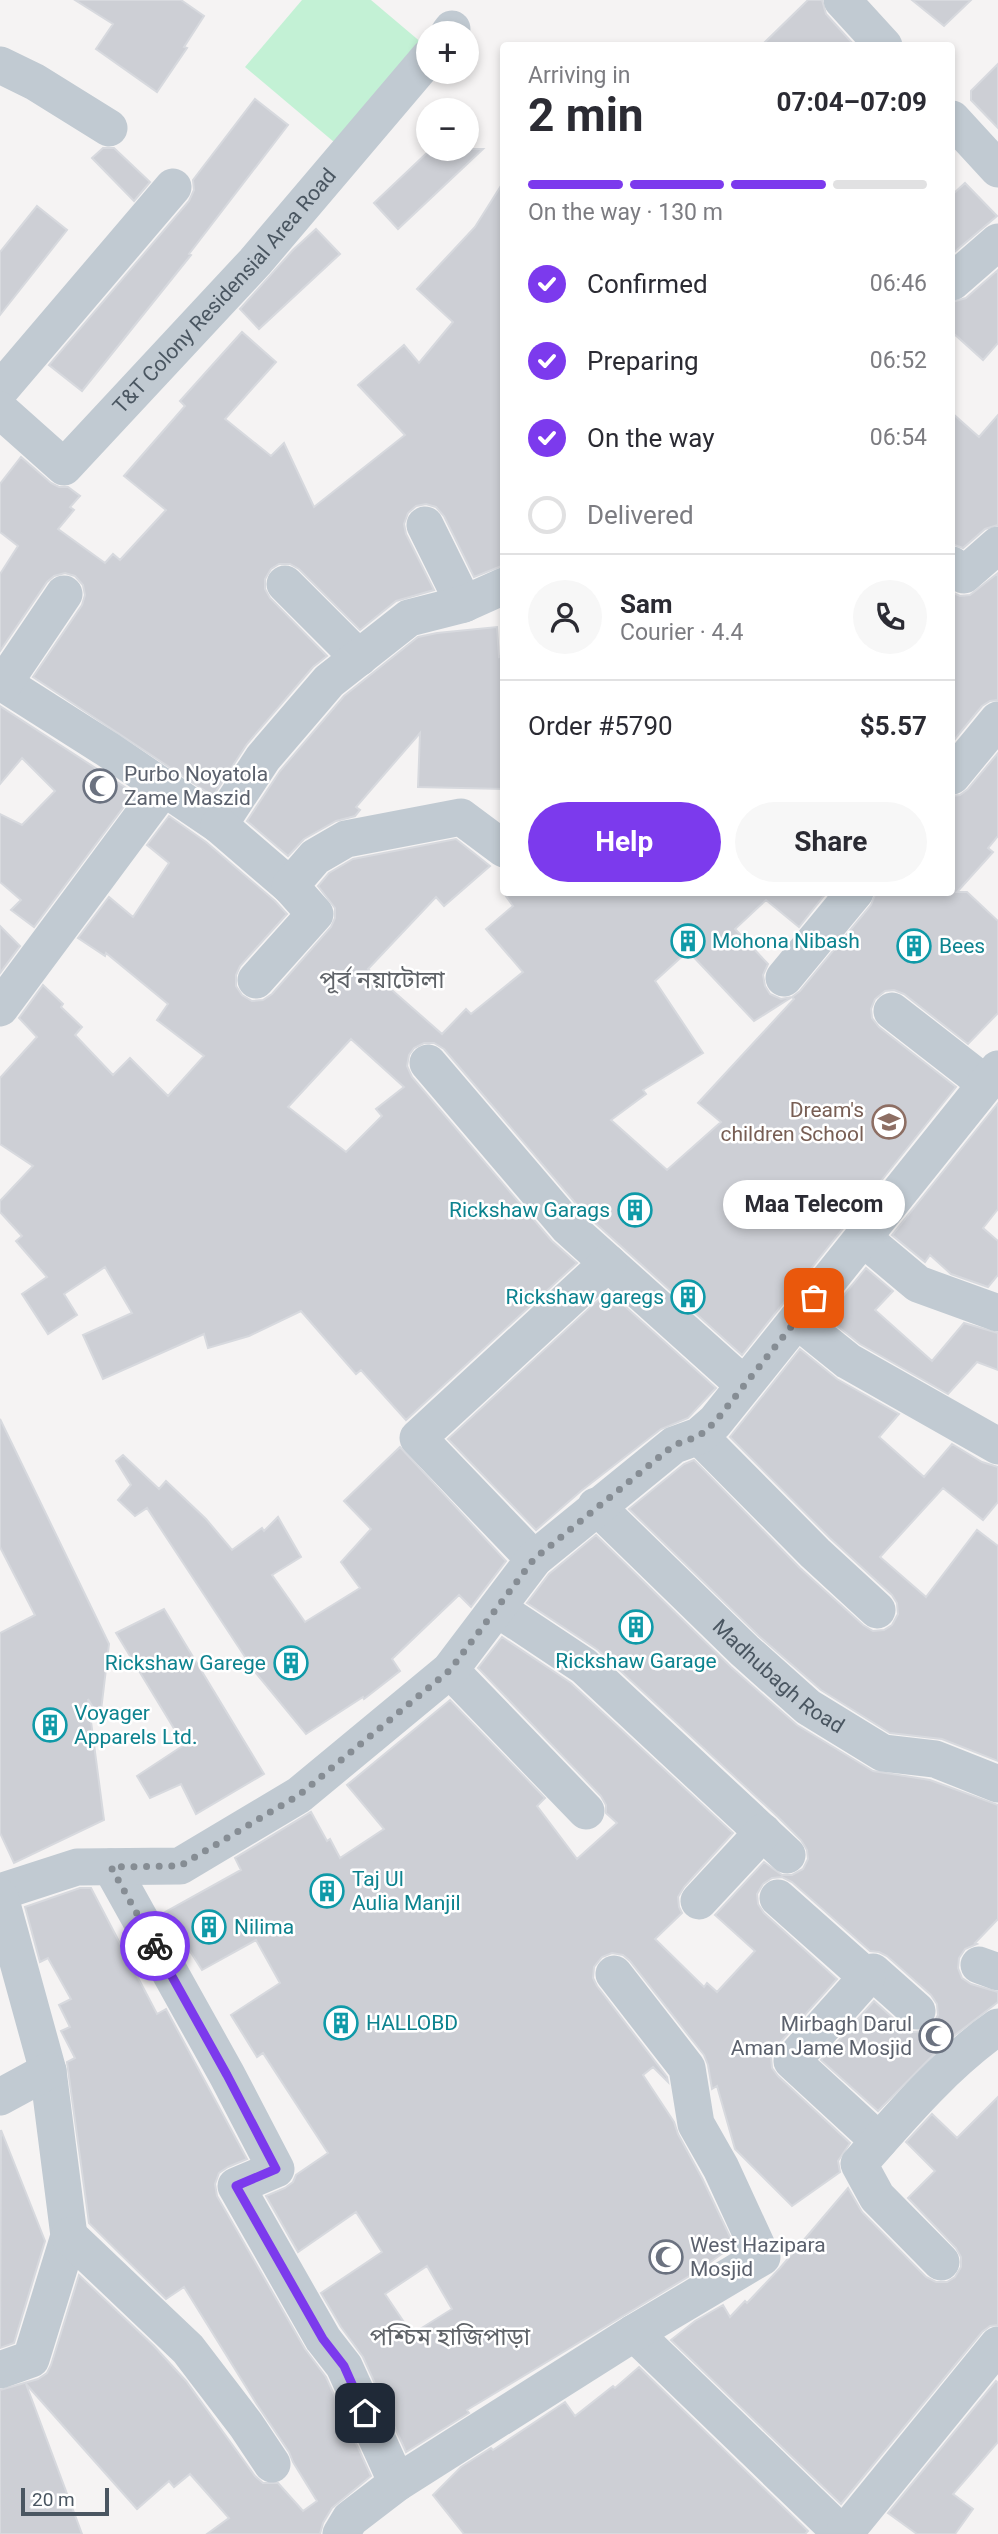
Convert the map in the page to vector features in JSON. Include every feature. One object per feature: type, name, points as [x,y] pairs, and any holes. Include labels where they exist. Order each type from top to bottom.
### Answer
[{"type":"street","points":[[842,0],[880,42]]},
{"type":"street","points":[[0,65],[35,82],[109,128]]},
{"type":"street","name":"T&T Colony Residensial Area Road","points":[[173,187],[2,411],[64,467],[255,262],[416,72]]},
{"type":"street","points":[[955,122],[998,169]]},
{"type":"street","points":[[955,279],[998,242]]},
{"type":"street","points":[[425,525],[464,604]]},
{"type":"street","points":[[955,568],[964,575],[998,545]]},
{"type":"street","points":[[285,584],[359,658]]},
{"type":"street","points":[[219,825],[263,758],[329,681],[409,618],[464,604],[500,588]]},
{"type":"street","points":[[64,594],[2,682],[219,825],[290,886],[315,914],[256,980]]},
{"type":"street","points":[[955,772],[998,720]]},
{"type":"street","points":[[0,1008],[163,787]]},
{"type":"street","points":[[290,886],[315,857],[346,839],[476,813],[500,844]]},
{"type":"street","points":[[784,978],[852,896]]},
{"type":"street","points":[[0,2370],[31,2359],[69,2236],[48,2071],[1,1910],[77,1867],[180,1866],[299,1795],[450,1670],[534,1559],[674,1445],[699,1436],[715,1422],[992,1077],[892,1011]]},
{"type":"street","points":[[428,1063],[568,1227],[744,1385]]},
{"type":"street","points":[[863,1238],[918,1284],[998,1313]]},
{"type":"street","points":[[534,1559],[418,1438],[608,1263]]},
{"type":"street","points":[[797,1320],[848,1361],[998,1446]]},
{"type":"street","points":[[699,1436],[877,1610]]},
{"type":"street","name":"Madhubagh Road","points":[[596,1506],[745,1651],[808,1707],[883,1753],[935,1759],[998,1784]]},
{"type":"street","points":[[498,1609],[584,1666],[775,1843],[699,1901]]},
{"type":"street","points":[[450,1670],[586,1811]]},
{"type":"street","points":[[111,1867],[276,2169],[236,2186],[323,2339],[344,2366],[397,2483]]},
{"type":"street","points":[[778,1898],[867,1977]]},
{"type":"street","points":[[879,2141],[792,2061],[873,1972],[917,2011]]},
{"type":"street","points":[[341,2534],[350,2519],[397,2483],[634,2333],[762,2257],[721,2168],[696,2124],[687,2068],[614,1974]]},
{"type":"street","points":[[941,2262],[877,2196],[859,2164],[908,2109],[976,2042],[998,2027]]},
{"type":"street","points":[[0,2098],[48,2071]]},
{"type":"street","points":[[69,2236],[188,2348],[272,2463]]},
{"type":"street","points":[[634,2333],[843,2534],[995,2354]]},
{"type":"green space","points":[[302,0],[371,0],[416,38],[416,65],[347,153],[245,67]]},
{"type":"building","points":[[75,0],[181,0],[204,16],[184,47],[187,48],[157,92],[96,49],[113,24]]},
{"type":"building","points":[[808,0],[822,0],[826,14],[851,42],[765,42]]},
{"type":"building","points":[[912,0],[971,0],[944,26]]},
{"type":"building","points":[[998,64],[998,128],[971,100],[971,91]]},
{"type":"building","points":[[255,99],[288,125],[189,254],[191,255],[82,391],[49,365],[189,201],[194,190],[193,180]]},
{"type":"building","points":[[103,148],[114,148],[150,182],[134,201],[92,158]]},
{"type":"building","points":[[418,161],[470,161],[398,229],[374,203]]},
{"type":"building","points":[[965,183],[997,216],[955,251],[955,192]]},
{"type":"building","points":[[500,187],[500,567],[474,577],[444,516],[436,507],[426,504],[416,506],[408,513],[404,524],[406,534],[434,590],[396,601],[360,630],[299,569],[290,564],[279,564],[271,569],[265,579],[265,589],[270,598],[327,656],[313,667],[247,744],[213,796],[33,677],[82,605],[85,595],[83,585],[75,576],[65,573],[54,576],[47,582],[0,651],[0,574],[18,546],[0,532],[0,484],[21,457],[51,483],[68,487],[80,496],[70,507],[74,510],[58,529],[105,563],[113,554],[120,560],[166,510],[124,476],[185,406],[180,401],[242,332],[276,362],[225,419],[271,456],[284,443],[314,507],[405,435],[358,385],[404,345],[419,363],[453,322],[417,289],[475,227]]},
{"type":"building","points":[[37,206],[67,230],[0,315],[0,252]]},
{"type":"building","points":[[316,229],[340,254],[259,329],[240,309],[293,250]]},
{"type":"building","points":[[998,270],[998,343],[983,360],[955,335],[955,301],[966,298]]},
{"type":"building","points":[[998,415],[998,525],[985,529],[963,548],[955,545],[955,416],[979,437]]},
{"type":"building","points":[[998,573],[998,700],[982,706],[955,739],[955,594],[970,595]]},
{"type":"building","points":[[497,627],[500,657],[500,789],[418,787],[420,733],[356,807],[360,810],[355,816],[336,821],[304,839],[288,856],[247,821],[280,771],[344,696],[418,637]]},
{"type":"building","points":[[0,706],[134,793],[34,927],[11,910],[21,900],[0,882],[0,814],[22,825],[55,791],[22,758],[0,784]]},
{"type":"building","points":[[998,753],[998,836],[988,848],[993,852],[957,892],[967,892],[998,921],[998,1013],[968,1044],[904,994],[894,990],[885,991],[875,999],[871,1009],[872,1018],[879,1027],[956,1087],[742,1355],[583,1212],[444,1049],[434,1043],[424,1043],[414,1048],[409,1055],[407,1066],[412,1077],[552,1241],[577,1263],[406,1420],[361,1370],[356,1374],[301,1311],[249,1336],[208,1348],[204,1334],[103,1379],[83,1335],[132,1313],[105,1267],[64,1294],[77,1315],[48,1334],[22,1294],[47,1277],[16,1241],[22,1236],[0,1212],[0,1201],[33,1166],[0,1144],[0,1078],[37,1037],[19,1018],[43,985],[82,1027],[75,1035],[113,1075],[130,1058],[168,1096],[204,1056],[157,1020],[168,1004],[106,953],[105,956],[78,938],[109,897],[133,917],[169,863],[147,845],[169,816],[206,842],[287,914],[240,966],[236,975],[236,986],[242,995],[252,1001],[263,1000],[272,994],[331,927],[335,908],[318,886],[329,873],[353,859],[456,839],[475,854],[490,866],[444,906],[436,897],[368,969],[442,1034],[466,1009],[471,1014],[523,972],[486,929],[513,906],[506,896],[824,896],[799,927],[766,900],[735,929],[768,964],[763,975],[770,994],[781,999],[792,997],[800,991],[871,905],[874,896],[955,896],[955,796],[960,795]],"holes":[[[688,951],[754,1021],[792,997],[794,999],[698,1103],[721,1122],[667,1170],[611,1120],[646,1094],[643,1090],[703,1053],[655,981]],[[351,1039],[404,1087],[376,1109],[382,1116],[346,1152],[288,1107]]]},
{"type":"building","points":[[0,926],[20,946],[0,973]]},
{"type":"building","points":[[998,1103],[998,1209],[983,1228],[998,1241],[998,1275],[988,1287],[951,1274],[930,1255],[925,1262],[892,1235]]},
{"type":"building","points":[[866,1268],[893,1291],[875,1310],[932,1361],[964,1323],[998,1333],[998,1370],[977,1362],[948,1394],[860,1344],[826,1317]]},
{"type":"building","points":[[608,1291],[716,1388],[688,1418],[661,1429],[536,1530],[448,1439]]},
{"type":"building","points":[[800,1349],[837,1379],[899,1414],[879,1437],[924,1477],[952,1444],[982,1462],[998,1467],[998,1502],[983,1520],[943,1488],[880,1557],[926,1597],[977,1530],[998,1546],[998,1761],[942,1739],[890,1733],[821,1690],[759,1636],[629,1509],[684,1464],[694,1460],[800,1568],[863,1625],[873,1631],[884,1630],[892,1625],[898,1614],[897,1603],[892,1595],[830,1538],[730,1437]]},
{"type":"building","points":[[0,1419],[109,1644],[100,1719],[88,1699],[104,1820],[14,1863],[0,1833],[0,1633],[35,1615],[0,1547]]},
{"type":"building","points":[[400,1447],[506,1561],[471,1607],[459,1595],[392,1659],[400,1671],[364,1699],[363,1697],[306,1734],[255,1672],[147,1508],[135,1516],[118,1500],[131,1485],[116,1461],[123,1455],[159,1489],[166,1481],[206,1519],[232,1550],[262,1528],[264,1531],[278,1517],[301,1557],[272,1575],[305,1622],[360,1588],[341,1562],[371,1529],[344,1501]]},
{"type":"building","points":[[596,1535],[731,1667],[797,1725],[873,1771],[930,1780],[998,1805],[998,1919],[975,1943],[977,1944],[965,1949],[959,1958],[958,1968],[962,1978],[971,1984],[998,1992],[998,2002],[946,2042],[878,2111],[821,2060],[874,2001],[903,2027],[913,2032],[924,2031],[933,2024],[938,2015],[937,2004],[931,1995],[887,1956],[870,1951],[792,1882],[782,1877],[772,1878],[763,1884],[757,1894],[758,1904],[764,1913],[837,1979],[776,2047],[771,2057],[772,2068],[778,2076],[850,2143],[838,2161],[840,2172],[792,2206],[735,2149],[717,2086],[712,2089],[704,2055],[630,1961],[623,1955],[612,1953],[602,1957],[594,1967],[593,1978],[667,2077],[668,2082],[653,2067],[643,2075],[674,2122],[734,2245],[701,2269],[467,2410],[469,2413],[406,2452],[363,2357],[321,2293],[382,2252],[356,2212],[298,2252],[266,2196],[285,2188],[293,2182],[296,2175],[328,2153],[263,2053],[257,2057],[231,2015],[280,1983],[256,1940],[202,1970],[165,1912],[241,1870],[235,1858],[311,1812],[340,1858],[384,1829],[347,1785],[450,1700],[545,1798],[537,1806],[577,1859],[617,1823],[606,1813],[606,1805],[601,1796],[478,1668],[502,1637],[571,1683],[733,1833],[684,1887],[678,1897],[682,1913],[655,1939],[704,1987],[707,1983],[717,1992],[755,1951],[715,1915],[764,1862],[782,1875],[792,1875],[803,1869],[808,1859],[807,1850],[778,1817],[598,1650],[527,1603],[549,1574]],"holes":[[[427,2266],[452,2309],[412,2334],[385,2294]]]},
{"type":"building","points":[[164,1609],[264,1774],[196,1814],[181,1784],[150,1798],[137,1776],[184,1745],[116,1633]]},
{"type":"building","points":[[80,1888],[91,1888],[157,2014],[166,2009],[247,2159],[219,2173],[215,2184],[217,2196],[305,2349],[326,2377],[371,2476],[332,2508],[320,2534],[207,2534],[229,2518],[190,2474],[174,2487],[169,2481],[137,2509],[26,2384],[82,2534],[0,2534],[0,2390],[38,2379],[47,2373],[79,2275],[154,2346],[186,2381],[255,2476],[263,2483],[278,2483],[303,2511],[317,2501],[184,2287],[166,2299],[89,2223],[67,2062],[75,2058],[61,2031],[70,2027],[59,2005],[71,1999],[48,1958],[40,1962],[25,1907]]},
{"type":"building","points":[[998,2097],[998,2325],[990,2326],[982,2332],[841,2504],[671,2340],[695,2321],[723,2305],[730,2317],[745,2301],[747,2303],[848,2188],[862,2212],[926,2277],[936,2282],[947,2282],[955,2277],[961,2267],[961,2257],[956,2248],[908,2198],[935,2171],[906,2142],[932,2114],[957,2138]]},
{"type":"building","points":[[1,2130],[45,2241],[14,2343],[0,2348]]},
{"type":"building","points":[[639,2367],[808,2531],[805,2534],[464,2534],[433,2495],[461,2467],[491,2448],[493,2450],[565,2402],[575,2416]]},
{"type":"building","points":[[996,2381],[998,2442],[953,2494],[973,2509],[955,2534],[917,2534],[888,2513]]},
{"type":"way so far","points":[[155,1946],[111,1867],[180,1866],[299,1795],[450,1670],[534,1559],[627,1480],[674,1445],[699,1436],[715,1422],[814,1298]]},
{"type":"place","name":"Purbo Noyatola Zame Maszid","points":[[100,786]]},
{"type":"place","name":"Mohona Nibash","points":[[688,941]]},
{"type":"place","name":"Bees","points":[[914,946]]},
{"type":"place","name":"Dream's children School","points":[[889,1122]]},
{"type":"place","name":"Rickshaw Garags","points":[[635,1210]]},
{"type":"place","name":"Rickshaw garegs","points":[[688,1297]]},
{"type":"place","name":"Maa Telecom","points":[[814,1298]]},
{"type":"place","name":"Rickshaw Garage","points":[[636,1627]]},
{"type":"place","name":"Rickshaw Garege","points":[[291,1663]]},
{"type":"place","name":"Voyager Apparels Ltd.","points":[[50,1725]]},
{"type":"place","name":"Taj Ul Aulia Manjil","points":[[327,1891]]},
{"type":"place","name":"Nilima","points":[[209,1927]]},
{"type":"place","name":"HALLOBD","points":[[341,2023]]},
{"type":"place","name":"Mirbagh Darul Aman Jame Mosjid","points":[[936,2036]]},
{"type":"place","name":"West Hazipara Mosjid","points":[[666,2257]]},
{"type":"district","name":"পূর্ব নয়াটোলা","points":[[382,980]]},
{"type":"district","name":"পশ্চিম হাজিপাড়া","points":[[450,2337]]},
{"type":"route","points":[[155,1946],[276,2169],[236,2186],[323,2339],[344,2366],[365,2413]]}]
